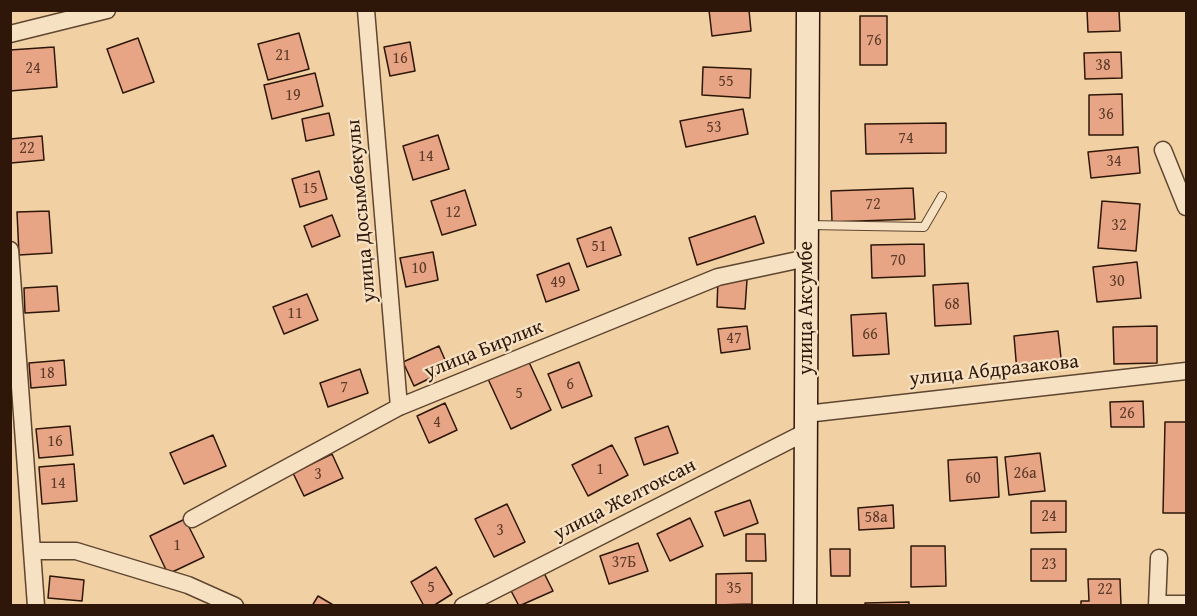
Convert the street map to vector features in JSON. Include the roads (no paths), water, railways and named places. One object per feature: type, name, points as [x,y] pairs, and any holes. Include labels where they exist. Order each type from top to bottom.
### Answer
[{"type":"main road","name":"улица Аксумбе","points":[[805,606],[808,10]]},
{"type":"street","points":[[10,34],[107,10]]},
{"type":"street","name":"улица Досымбекулы","points":[[366,10],[399,407]]},
{"type":"street","points":[[1163,150],[1186,207]]},
{"type":"street","points":[[10,249],[34,551],[36,606]]},
{"type":"street","name":"улица Бирлик","points":[[192,519],[399,407],[718,278],[807,258]]},
{"type":"street","name":"улица Абдразакова","points":[[806,423],[1186,371]]},
{"type":"street","name":"улица Желтоксан","points":[[463,606],[806,423]]},
{"type":"street","points":[[34,551],[76,551],[188,585],[236,606]]},
{"type":"street","points":[[1159,558],[1157,605],[1186,604]]},
{"type":"lane","points":[[807,225],[924,227],[942,196]]}]
